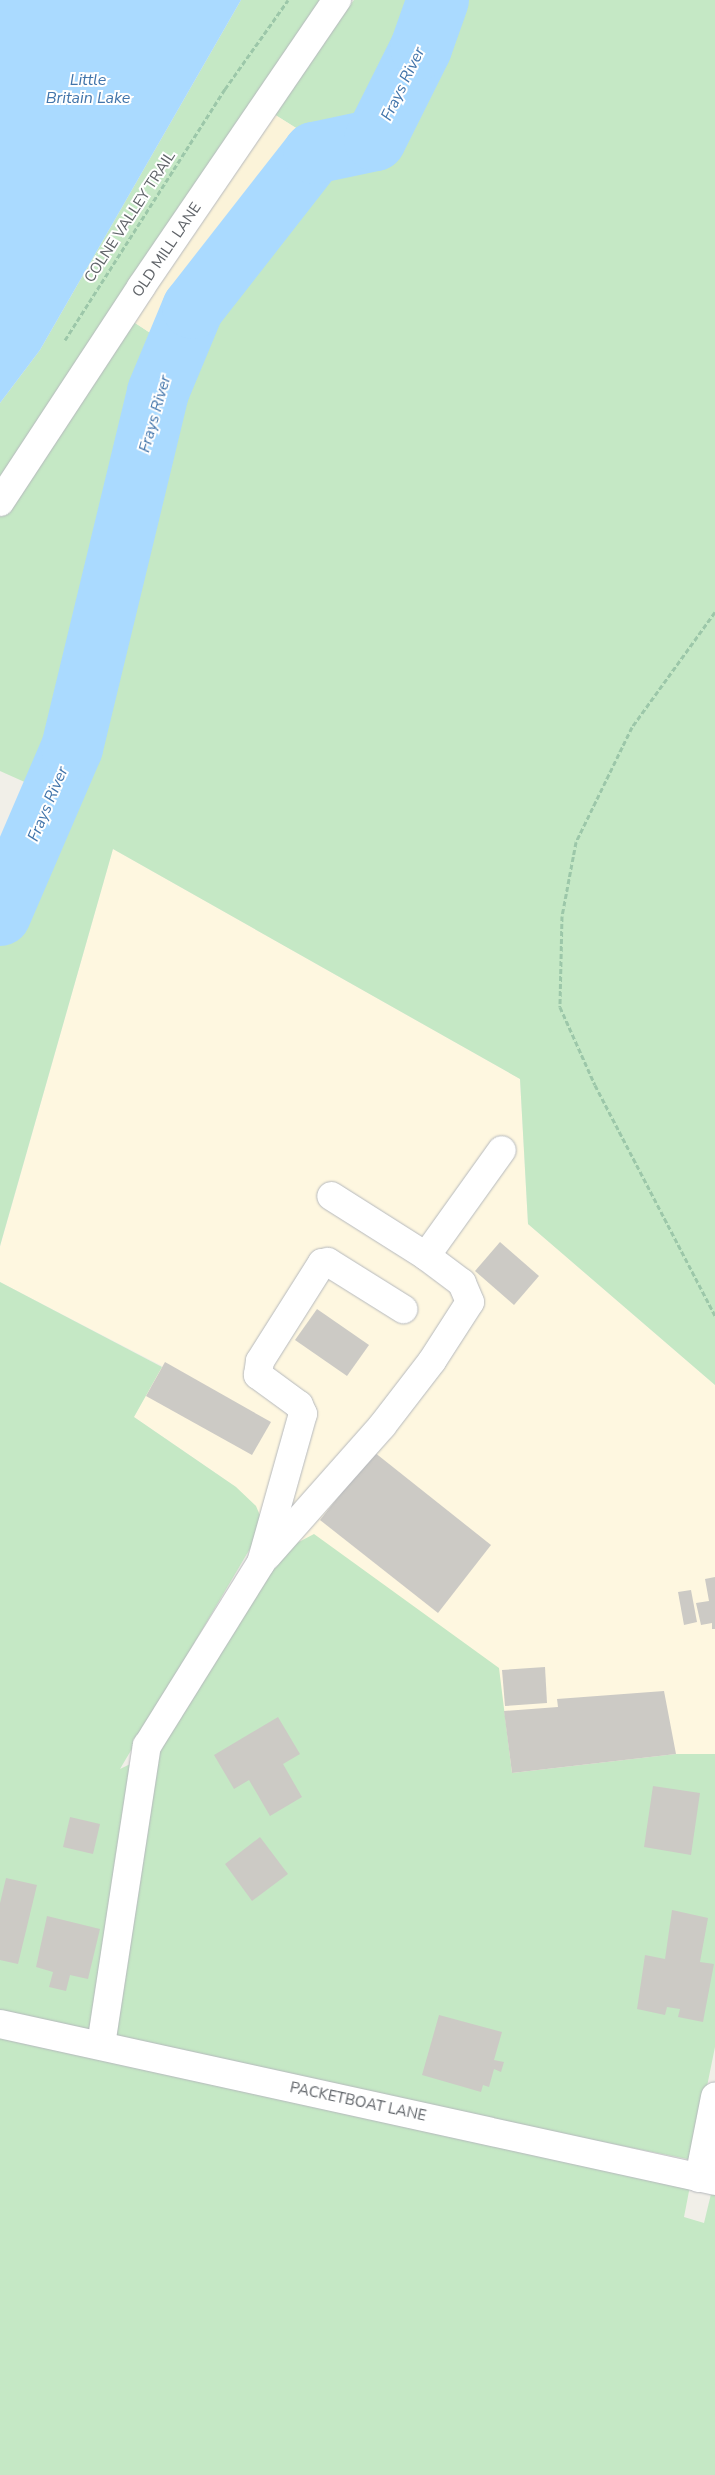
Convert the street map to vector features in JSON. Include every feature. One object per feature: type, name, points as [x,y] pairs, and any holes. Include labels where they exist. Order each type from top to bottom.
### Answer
[{"type":"street","name":"OLD MILL LANE","points":[[0,502],[337,0]]},
{"type":"street","points":[[426,1256],[502,1150]]},
{"type":"street","points":[[101,2045],[147,1746],[261,1563],[382,1426],[432,1361],[470,1302],[462,1283],[426,1256],[331,1196]]},
{"type":"street","points":[[261,1563],[303,1414],[299,1405],[258,1375],[260,1361],[322,1264],[328,1262],[403,1309]]},
{"type":"street","name":"PACKETBOAT LANE","points":[[0,2024],[707,2179]]},
{"type":"street","points":[[707,2179],[715,2097]]},
{"type":"path","name":"COLNE VALLEY TRAIL","points":[[63,344],[226,89],[288,0]]},
{"type":"path","points":[[715,612],[632,727],[576,842],[562,916],[560,1007],[595,1085],[715,1316]]},
{"type":"shaded area","points":[[113,849],[520,1079],[528,1224],[715,1385],[715,1754],[676,1754],[512,1773],[295,1544],[264,1525],[236,1487],[134,1417],[162,1366],[0,1282],[0,1247]]},
{"type":"green space","points":[[241,0],[330,0],[0,490],[0,403],[40,350]]},
{"type":"green space","points":[[354,0],[420,0],[368,122],[312,138],[269,111]]},
{"type":"green space","points":[[447,0],[715,0],[715,1385],[528,1224],[520,1079],[113,849],[0,1246],[0,921],[74,749],[160,392],[195,309],[315,156],[378,142]]},
{"type":"green space","points":[[126,317],[170,346],[153,389],[66,746],[47,792],[0,771],[0,512]]},
{"type":"green space","points":[[0,1282],[162,1367],[134,1417],[236,1487],[256,1506],[264,1525],[120,1769],[155,1752],[271,1568],[295,1544],[314,1534],[499,1668],[512,1773],[676,1754],[715,1754],[715,2047],[692,2160],[0,2020]]},
{"type":"green space","points":[[0,2037],[690,2186],[684,2217],[704,2223],[711,2194],[715,2195],[715,2475],[0,2475]]},
{"type":"sand","points":[[269,111],[312,138],[183,310],[170,346],[126,317]]},
{"type":"water","name":"Little Britain Lake","points":[[0,0],[241,0],[40,350],[0,403]]},
{"type":"building","points":[[500,1242],[539,1276],[514,1305],[475,1271]]},
{"type":"building","points":[[317,1309],[369,1345],[347,1376],[295,1340]]},
{"type":"building","points":[[165,1362],[271,1422],[252,1455],[146,1396]]},
{"type":"building","points":[[374,1452],[491,1545],[438,1613],[320,1520]]},
{"type":"building","points":[[715,1577],[715,1629],[712,1629],[712,1623],[701,1625],[696,1603],[709,1601],[705,1579]]},
{"type":"building","points":[[691,1590],[697,1622],[684,1625],[678,1592]]},
{"type":"building","points":[[545,1667],[547,1703],[505,1706],[502,1670]]},
{"type":"building","points":[[664,1691],[676,1754],[512,1773],[504,1711],[558,1707],[557,1699]]},
{"type":"building","points":[[278,1717],[300,1754],[283,1764],[302,1797],[270,1816],[249,1780],[234,1789],[214,1755]]},
{"type":"building","points":[[653,1786],[700,1793],[691,1855],[644,1847]]},
{"type":"building","points":[[70,1817],[100,1824],[93,1854],[63,1847]]},
{"type":"building","points":[[260,1837],[288,1874],[252,1901],[225,1864]]},
{"type":"building","points":[[6,1878],[37,1885],[18,1964],[0,1960],[0,1903]]},
{"type":"building","points":[[672,1910],[708,1918],[700,1962],[714,1964],[703,2022],[678,2017],[680,2009],[667,2007],[665,2015],[637,2009],[645,1955],[665,1959]]},
{"type":"building","points":[[47,1916],[100,1929],[88,1979],[70,1975],[66,1991],[49,1987],[53,1972],[36,1967]]},
{"type":"building","points":[[439,2015],[502,2032],[494,2060],[504,2062],[501,2072],[494,2069],[489,2087],[483,2085],[481,2092],[422,2075]]},
{"type":"waterway","name":"Frays River","points":[[0,915],[72,748],[158,392],[193,308],[314,153],[375,140],[421,48],[438,0]]}]
